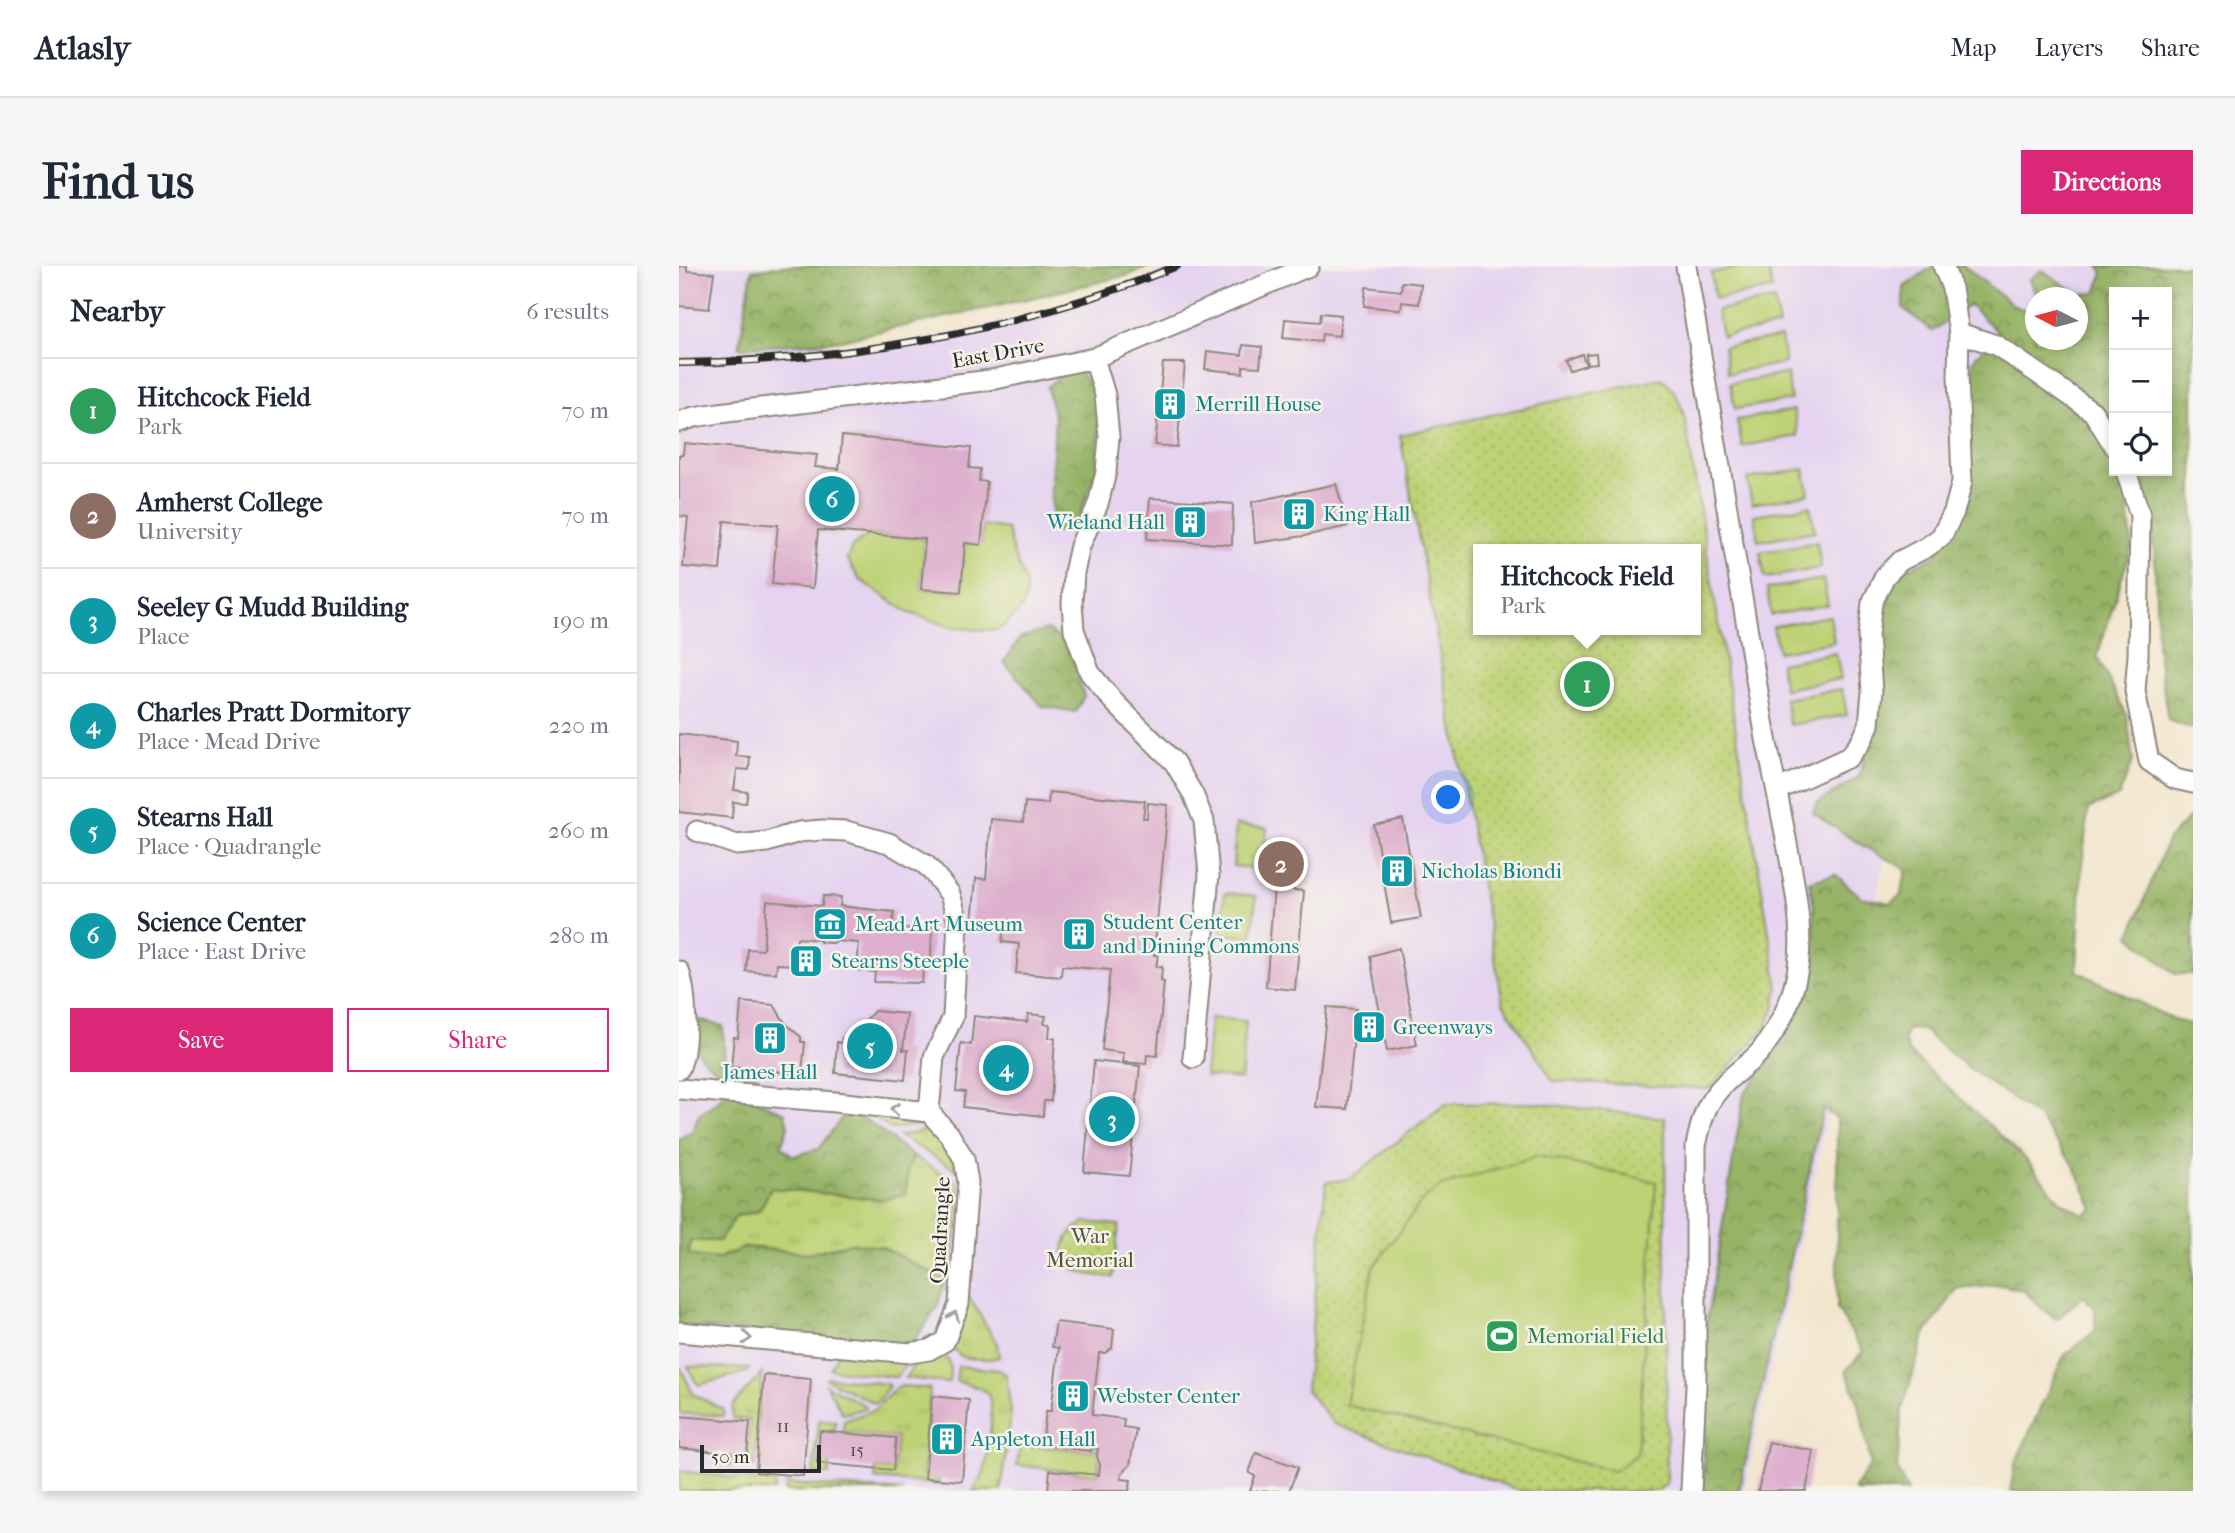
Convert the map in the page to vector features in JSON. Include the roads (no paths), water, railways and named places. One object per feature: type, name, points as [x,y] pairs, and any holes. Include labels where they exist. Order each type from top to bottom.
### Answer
[{"type":"street","name":"East Drive","points":[[679,422],[719,413],[991,380],[1094,358],[1309,266]]},
{"type":"street","points":[[1686,266],[1766,739],[1801,926],[1801,957],[1785,1012],[1762,1050],[1712,1097],[1702,1117],[1696,1146],[1696,1385],[1691,1491]]},
{"type":"street","points":[[1777,790],[1849,757],[1861,742],[1869,725],[1872,691],[1868,636],[1872,603],[1885,576],[1900,561],[1941,537],[1954,512],[1962,482],[1959,333],[1952,288],[1943,266]]},
{"type":"street","points":[[1959,333],[1996,345],[2085,406],[2093,412],[2109,438]]},
{"type":"street","points":[[1094,358],[1105,395],[1109,437],[1106,472],[1098,503],[1080,546],[1074,573],[1074,630],[1090,673],[1112,701],[1174,762],[1193,794],[1204,821],[1209,875],[1193,1058]]},
{"type":"street","points":[[2128,476],[2140,515],[2136,691],[2149,761],[2175,779],[2193,783]]},
{"type":"street","points":[[679,1089],[929,1112],[934,1057],[953,1017],[958,922],[950,894],[926,865],[889,843],[846,831],[799,832],[767,842],[737,845],[697,831]]},
{"type":"street","points":[[679,971],[685,1014],[683,1061],[679,1069]]},
{"type":"street","name":"Quadrangle","points":[[679,1332],[910,1353],[929,1350],[945,1341],[959,1304],[968,1182],[964,1158],[949,1134],[929,1112]]},
{"type":"railway","points":[[679,363],[806,356],[932,338],[1057,308],[1177,266]]},
{"type":"place","name":"Merrill House","points":[[1170,404]]},
{"type":"place","name":"Science Center","points":[[832,499]]},
{"type":"place","name":"King Hall","points":[[1299,514]]},
{"type":"place","name":"Wieland Hall","points":[[1190,522]]},
{"type":"place","name":"Hitchcock Field","points":[[1587,684]]},
{"type":"place","name":"Amherst College","points":[[1281,864]]},
{"type":"place","name":"Nicholas Biondi","points":[[1397,871]]},
{"type":"place","name":"Mead Art Museum","points":[[830,924]]},
{"type":"place","name":"Student Center and Dining Commons","points":[[1079,934]]},
{"type":"place","name":"Stearns Steeple","points":[[806,961]]},
{"type":"place","name":"Greenways","points":[[1369,1027]]},
{"type":"place","name":"James Hall","points":[[770,1038]]},
{"type":"place","name":"Stearns Hall","points":[[870,1046]]},
{"type":"place","name":"Charles Pratt Dormitory","points":[[1006,1068]]},
{"type":"place","name":"Seeley G Mudd Building","points":[[1112,1119]]},
{"type":"place","name":"Memorial Field","points":[[1502,1336]]},
{"type":"place","name":"Webster Center","points":[[1073,1396]]},
{"type":"place","name":"Appleton Hall","points":[[947,1439]]},
{"type":"park label","name":"War Memorial","points":[[1090,1248]]}]
